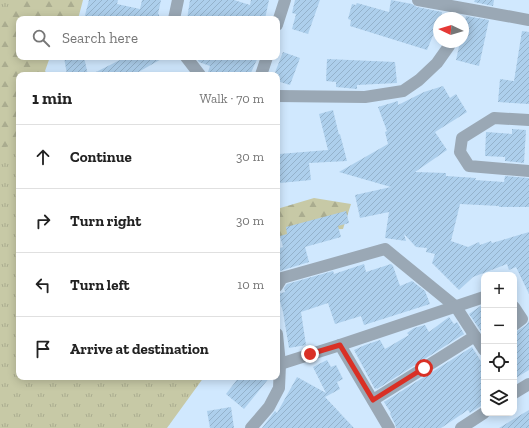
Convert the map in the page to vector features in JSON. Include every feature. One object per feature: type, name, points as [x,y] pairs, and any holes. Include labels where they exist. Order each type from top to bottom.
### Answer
[{"type":"street","points":[[175,16],[178,0]]},
{"type":"street","points":[[280,16],[285,0]]},
{"type":"street","points":[[418,0],[460,9],[529,20]]},
{"type":"street","points":[[280,96],[365,96],[403,91],[419,80],[437,63],[448,48]]},
{"type":"street","points":[[188,60],[198,72]]},
{"type":"street","points":[[262,72],[266,60]]},
{"type":"street","points":[[529,120],[494,118],[462,138],[460,152],[469,166],[529,171]]},
{"type":"street","points":[[280,281],[282,278],[385,249],[456,307],[481,345]]},
{"type":"street","points":[[280,364],[481,298]]},
{"type":"street","points":[[517,312],[522,319],[517,323]]},
{"type":"street","points":[[373,400],[475,336]]},
{"type":"street","points":[[340,345],[390,428]]},
{"type":"street","points":[[251,428],[269,407],[279,388],[279,380]]},
{"type":"street","points":[[517,390],[529,384]]},
{"type":"street","points":[[461,428],[481,415]]},
{"type":"green space","points":[[0,0],[70,0],[27,16],[16,16],[16,60],[49,60],[46,72],[16,72],[16,380],[202,380],[167,428],[0,428]]},
{"type":"green space","points":[[17,0],[83,0],[79,16],[16,16],[16,60],[47,60],[44,61],[41,72],[16,72],[16,136],[1,153],[0,153],[0,18]]},
{"type":"green space","points":[[314,198],[351,204],[343,229],[300,231],[280,238],[280,208]]},
{"type":"building","points":[[89,0],[118,0],[117,4],[140,9],[142,0],[161,0],[158,14],[159,16],[85,16]]},
{"type":"building","points":[[190,0],[234,0],[250,5],[251,0],[269,0],[266,16],[187,16]]},
{"type":"building","points":[[295,0],[320,0],[308,34],[292,29],[296,14],[292,13]]},
{"type":"building","points":[[391,0],[442,12],[433,12],[433,35],[427,50],[350,26],[351,20],[348,19],[352,4],[356,5],[357,3],[389,12]]},
{"type":"building","points":[[475,0],[494,0],[493,6],[474,2]]},
{"type":"building","points":[[469,17],[489,20],[479,66],[456,60],[459,48],[469,48]]},
{"type":"building","points":[[522,31],[529,32],[529,104],[498,102],[500,79],[514,81]]},
{"type":"building","points":[[283,52],[300,58],[290,85],[280,82],[280,72],[275,72]]},
{"type":"building","points":[[327,59],[395,62],[397,83],[357,85],[357,89],[336,87],[336,82],[326,81]]},
{"type":"building","points":[[64,60],[85,60],[87,72],[66,72]]},
{"type":"building","points":[[120,60],[160,60],[138,72],[96,72]]},
{"type":"building","points":[[198,60],[257,60],[251,72],[208,72],[210,66],[199,62]]},
{"type":"building","points":[[443,86],[450,98],[456,94],[467,112],[435,132],[447,150],[415,172],[446,173],[446,176],[504,182],[505,176],[529,178],[529,207],[499,207],[460,204],[451,241],[468,247],[479,242],[480,245],[491,241],[492,243],[529,232],[529,294],[516,267],[509,270],[507,264],[486,272],[481,272],[481,274],[473,277],[459,290],[432,263],[435,254],[426,252],[427,248],[416,247],[404,234],[406,241],[385,238],[389,212],[360,218],[355,195],[391,187],[339,172],[388,144],[385,132],[387,131],[378,107],[398,101],[398,105],[424,92]]},
{"type":"building","points":[[333,110],[347,161],[309,163],[311,180],[280,183],[280,154],[328,150],[319,114]]},
{"type":"building","points":[[512,129],[526,130],[524,163],[505,161],[505,157],[485,156],[486,132],[512,134]]},
{"type":"building","points":[[346,211],[349,223],[338,226],[341,237],[305,247],[309,262],[280,271],[280,248],[283,247],[280,236],[287,234],[286,227]]},
{"type":"building","points":[[364,264],[366,272],[391,264],[400,286],[412,281],[425,291],[430,304],[364,325],[361,316],[335,324],[328,303],[301,312],[306,345],[289,348],[280,301],[280,293],[285,292],[284,288],[287,284],[333,271],[334,274]]},
{"type":"building","points":[[481,306],[481,331],[469,314]]},
{"type":"building","points":[[449,317],[454,324],[457,322],[464,334],[375,389],[354,350],[380,340],[385,349],[409,335],[407,333],[414,328],[425,325],[429,332]]},
{"type":"building","points":[[529,321],[529,370],[517,377],[517,331]]},
{"type":"building","points":[[472,347],[481,361],[481,406],[470,413],[468,410],[441,428],[396,428],[390,414],[391,413],[384,402]]},
{"type":"building","points":[[327,360],[331,367],[336,365],[343,379],[337,382],[340,389],[325,397],[354,428],[262,428],[275,411],[277,413],[297,377],[326,393],[313,367]]},
{"type":"building","points":[[237,380],[268,380],[244,409],[226,394]]},
{"type":"building","points":[[231,407],[234,428],[210,428],[207,411]]},
{"type":"building","points":[[529,410],[529,428],[499,428]]},
{"type":"route","points":[[310,354],[340,345],[373,400],[424,368]]}]
